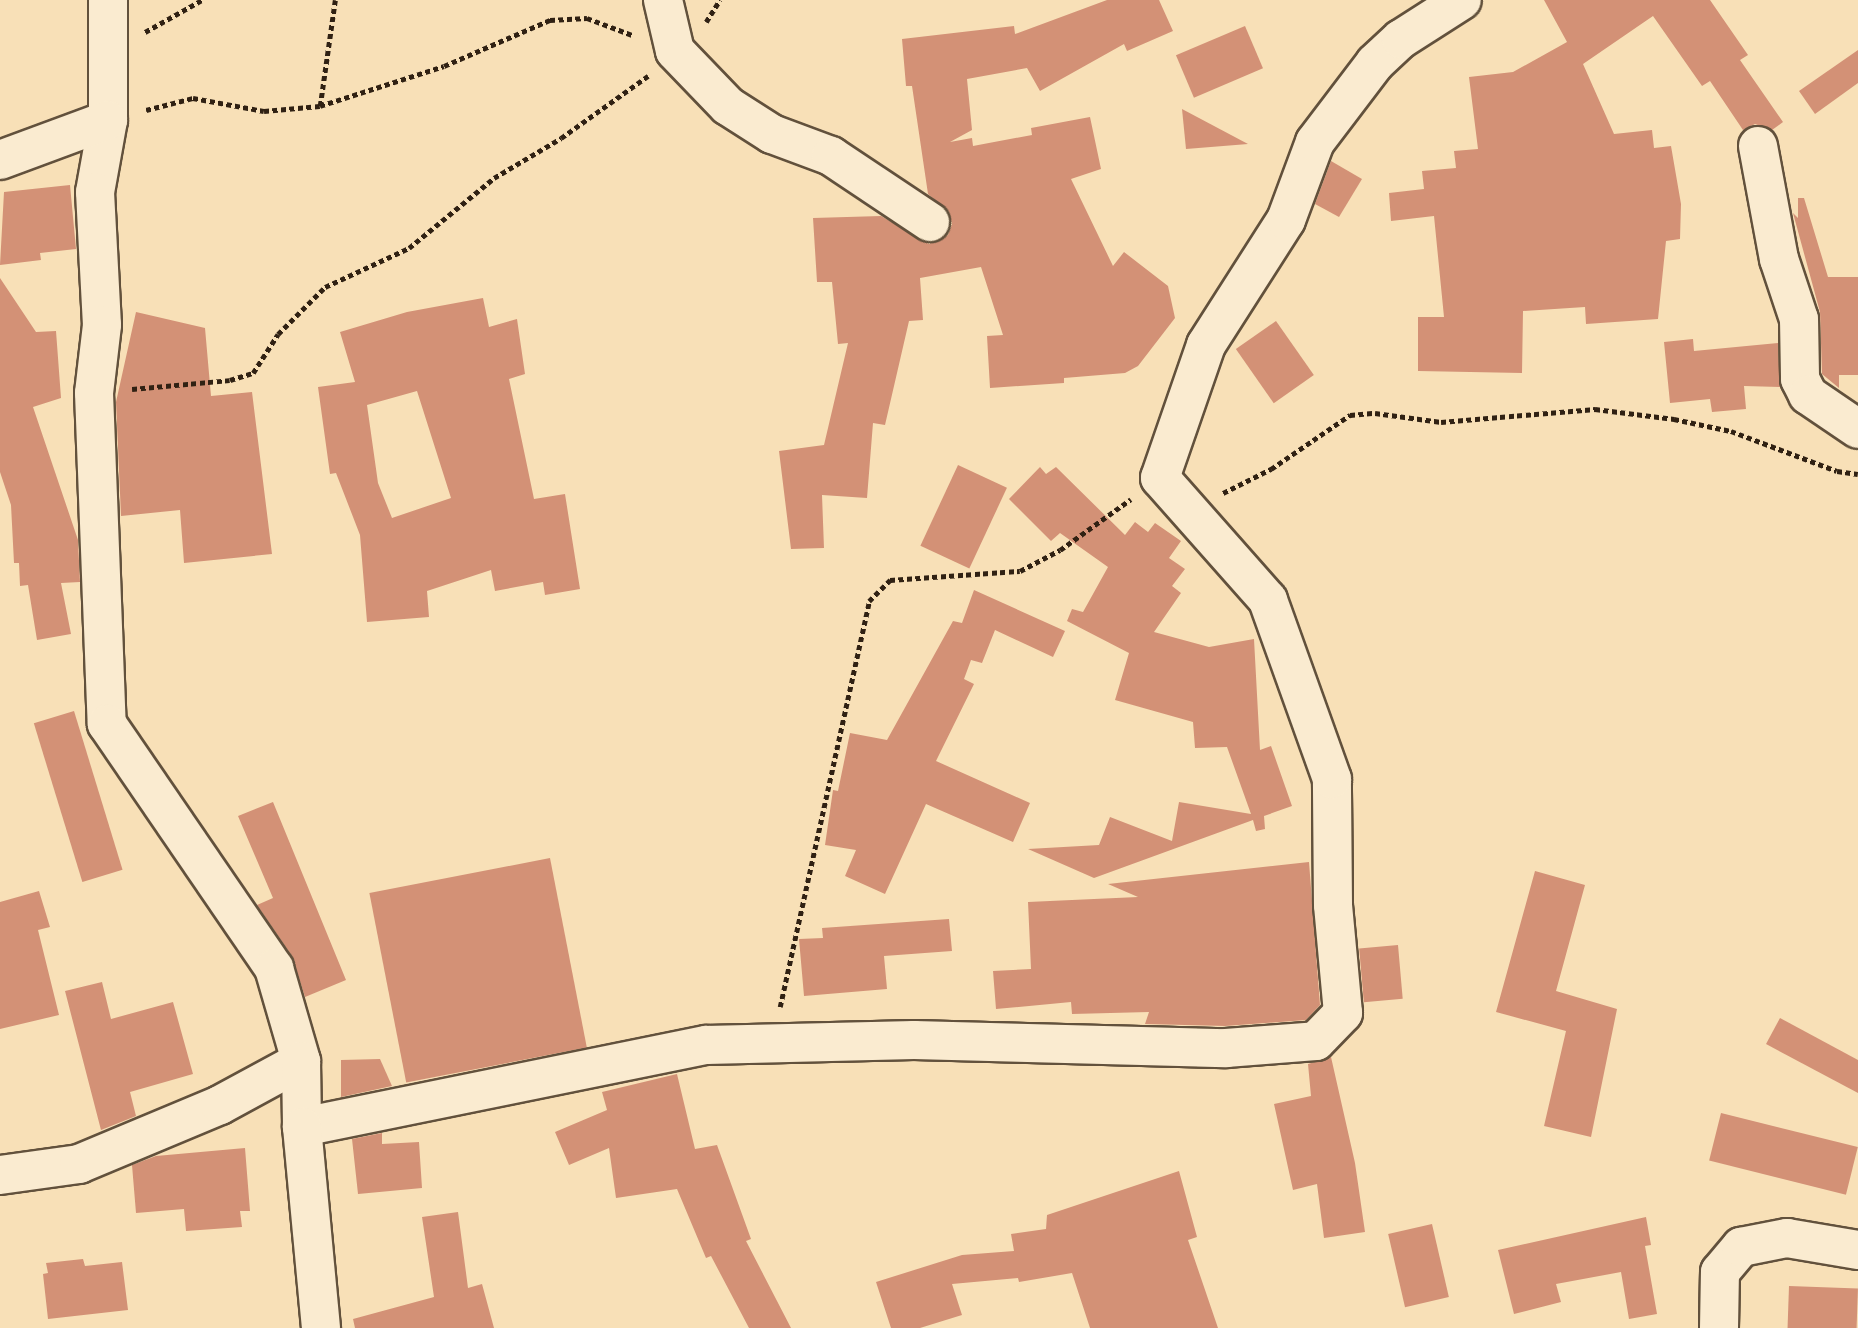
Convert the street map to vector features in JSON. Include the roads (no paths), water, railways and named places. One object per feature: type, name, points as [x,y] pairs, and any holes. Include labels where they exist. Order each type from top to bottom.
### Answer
[{"type":"street","points":[[108,0],[107,120],[95,192],[102,325],[94,393],[107,724],[274,968],[301,1061],[302,1127],[321,1328]]},
{"type":"street","points":[[663,0],[685,63],[728,106],[772,134],[831,156],[930,222]]},
{"type":"street","points":[[302,1127],[706,1045],[914,1040],[1226,1048],[1316,1041],[1343,1013],[1333,905],[1332,779],[1268,600],[1160,478],[1206,345],[1286,220],[1315,142],[1375,63],[1401,39],[1462,0]]},
{"type":"street","points":[[0,160],[107,120]]},
{"type":"street","points":[[1758,146],[1779,259],[1799,319],[1800,379],[1808,396],[1858,429]]},
{"type":"street","points":[[0,1175],[79,1164],[220,1105],[301,1061]]},
{"type":"street","points":[[1719,1328],[1720,1272],[1741,1247],[1787,1238],[1858,1250]]}]
